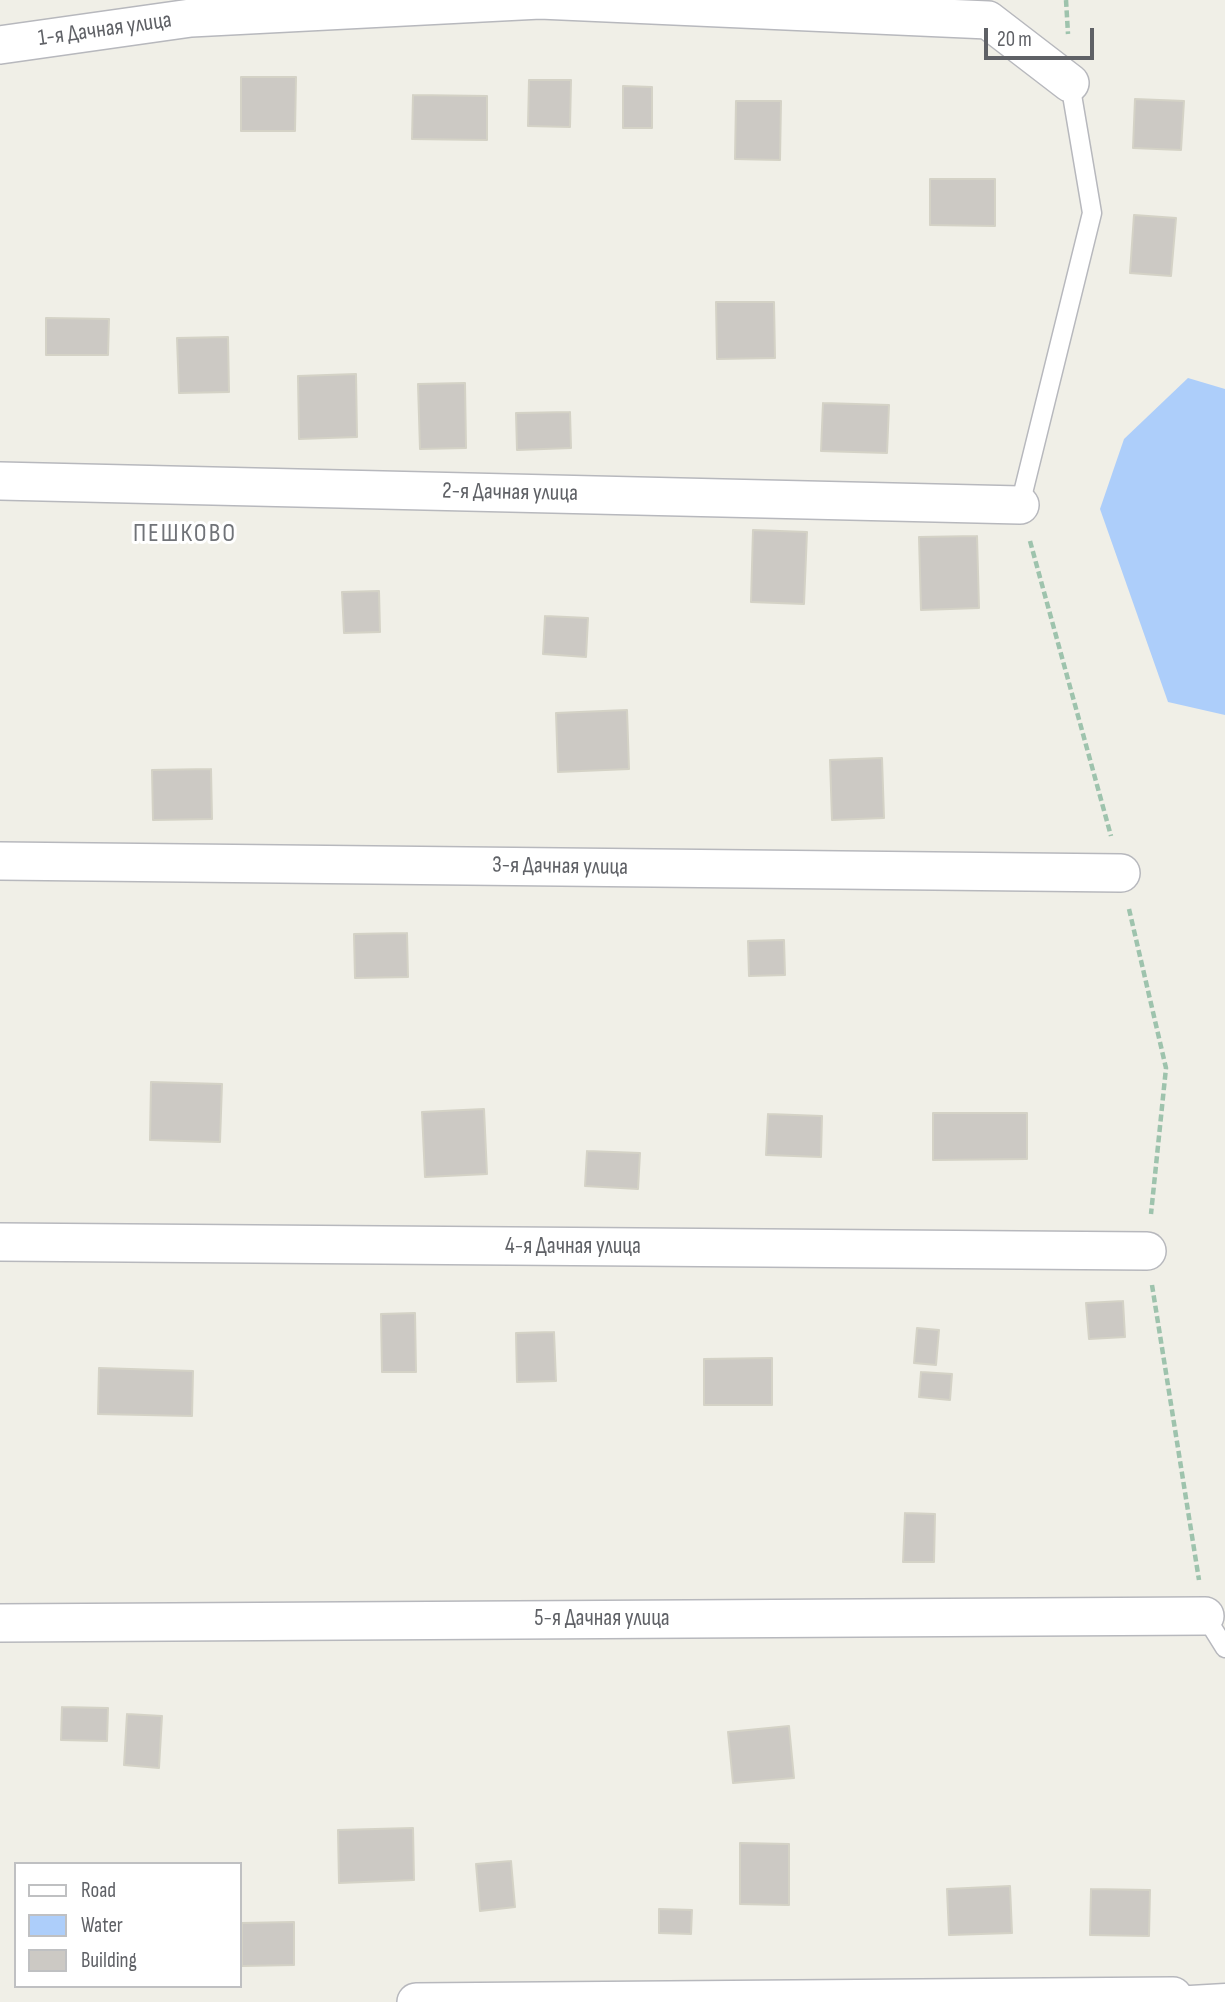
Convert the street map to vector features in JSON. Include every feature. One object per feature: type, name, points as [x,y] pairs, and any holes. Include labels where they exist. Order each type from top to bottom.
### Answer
[{"type":"street","name":"1-я Дачная улица","points":[[0,45],[191,18],[540,0],[988,20],[1070,83]]},
{"type":"street","name":"2-я Дачная улица","points":[[0,481],[1020,505]]},
{"type":"street","name":"3-я Дачная улица","points":[[0,861],[1121,873]]},
{"type":"street","name":"4-я Дачная улица","points":[[0,1242],[1147,1251]]},
{"type":"street","name":"5-я Дачная улица","points":[[0,1623],[1205,1616]]},
{"type":"street","points":[[416,2002],[1173,1996]]},
{"type":"lane","points":[[1020,505],[1092,213],[1070,83]]},
{"type":"lane","points":[[1205,1616],[1225,1648]]},
{"type":"lane","points":[[1173,1996],[1225,1993]]},
{"type":"path","points":[[1020,505],[1121,873],[1167,1069],[1147,1251],[1205,1616]]},
{"type":"water","points":[[1188,378],[1225,389],[1225,715],[1168,702],[1100,509],[1124,439]]},
{"type":"building","points":[[241,77],[296,77],[295,131],[241,131]]},
{"type":"building","points":[[529,80],[571,80],[570,127],[528,126]]},
{"type":"building","points":[[623,86],[652,87],[652,128],[623,128]]},
{"type":"building","points":[[413,95],[487,96],[487,140],[412,139]]},
{"type":"building","points":[[1135,99],[1184,101],[1181,150],[1133,148]]},
{"type":"building","points":[[736,101],[781,101],[780,160],[735,159]]},
{"type":"building","points":[[930,179],[995,179],[995,226],[930,225]]},
{"type":"building","points":[[1134,215],[1176,218],[1171,276],[1130,273]]},
{"type":"building","points":[[716,302],[774,302],[775,358],[717,359]]},
{"type":"building","points":[[46,318],[109,319],[108,355],[46,355]]},
{"type":"building","points":[[228,337],[229,392],[179,393],[177,338]]},
{"type":"building","points":[[356,374],[357,437],[299,439],[298,376]]},
{"type":"building","points":[[465,383],[466,448],[420,449],[418,384]]},
{"type":"building","points":[[823,403],[889,405],[887,453],[821,451]]},
{"type":"building","points":[[570,412],[571,448],[517,450],[516,413]]},
{"type":"building","points":[[753,530],[807,532],[804,604],[751,602]]},
{"type":"building","points":[[977,536],[979,608],[921,610],[919,537]]},
{"type":"building","points":[[379,591],[380,632],[344,633],[342,592]]},
{"type":"building","points":[[545,616],[588,618],[586,657],[543,654]]},
{"type":"building","points":[[627,710],[629,769],[558,772],[556,713]]},
{"type":"building","points":[[882,758],[884,818],[832,820],[830,760]]},
{"type":"building","points":[[211,769],[212,819],[153,820],[152,770]]},
{"type":"building","points":[[407,933],[408,977],[355,978],[354,934]]},
{"type":"building","points":[[784,940],[785,975],[749,976],[748,941]]},
{"type":"building","points":[[151,1082],[222,1084],[220,1142],[150,1140]]},
{"type":"building","points":[[484,1109],[487,1174],[425,1177],[422,1112]]},
{"type":"building","points":[[933,1113],[1027,1113],[1027,1159],[933,1160]]},
{"type":"building","points":[[768,1114],[822,1116],[821,1157],[766,1155]]},
{"type":"building","points":[[587,1151],[640,1153],[638,1189],[585,1186]]},
{"type":"building","points":[[1123,1301],[1125,1337],[1089,1339],[1086,1303]]},
{"type":"building","points":[[415,1313],[416,1372],[382,1372],[381,1314]]},
{"type":"building","points":[[917,1328],[939,1330],[936,1365],[914,1363]]},
{"type":"building","points":[[554,1332],[556,1381],[517,1382],[516,1333]]},
{"type":"building","points":[[772,1358],[772,1405],[704,1405],[704,1359]]},
{"type":"building","points":[[99,1368],[193,1371],[192,1416],[98,1414]]},
{"type":"building","points":[[921,1372],[952,1374],[950,1400],[919,1397]]},
{"type":"building","points":[[905,1513],[935,1514],[934,1562],[903,1562]]},
{"type":"building","points":[[62,1707],[108,1708],[107,1741],[61,1740]]},
{"type":"building","points":[[127,1714],[162,1716],[159,1768],[124,1765]]},
{"type":"building","points":[[789,1726],[794,1778],[733,1783],[728,1732]]},
{"type":"building","points":[[413,1828],[414,1880],[339,1883],[338,1830]]},
{"type":"building","points":[[740,1843],[789,1844],[789,1905],[740,1904]]},
{"type":"building","points":[[511,1861],[515,1907],[480,1911],[476,1864]]},
{"type":"building","points":[[1010,1886],[1012,1933],[949,1935],[947,1889]]},
{"type":"building","points":[[1091,1889],[1150,1890],[1149,1936],[1090,1935]]},
{"type":"building","points":[[659,1909],[692,1910],[691,1934],[659,1933]]},
{"type":"building","points":[[294,1922],[294,1965],[242,1966],[242,1923]]},
{"type":"district","name":"ПЕШКОВО","points":[[185,534]]}]
